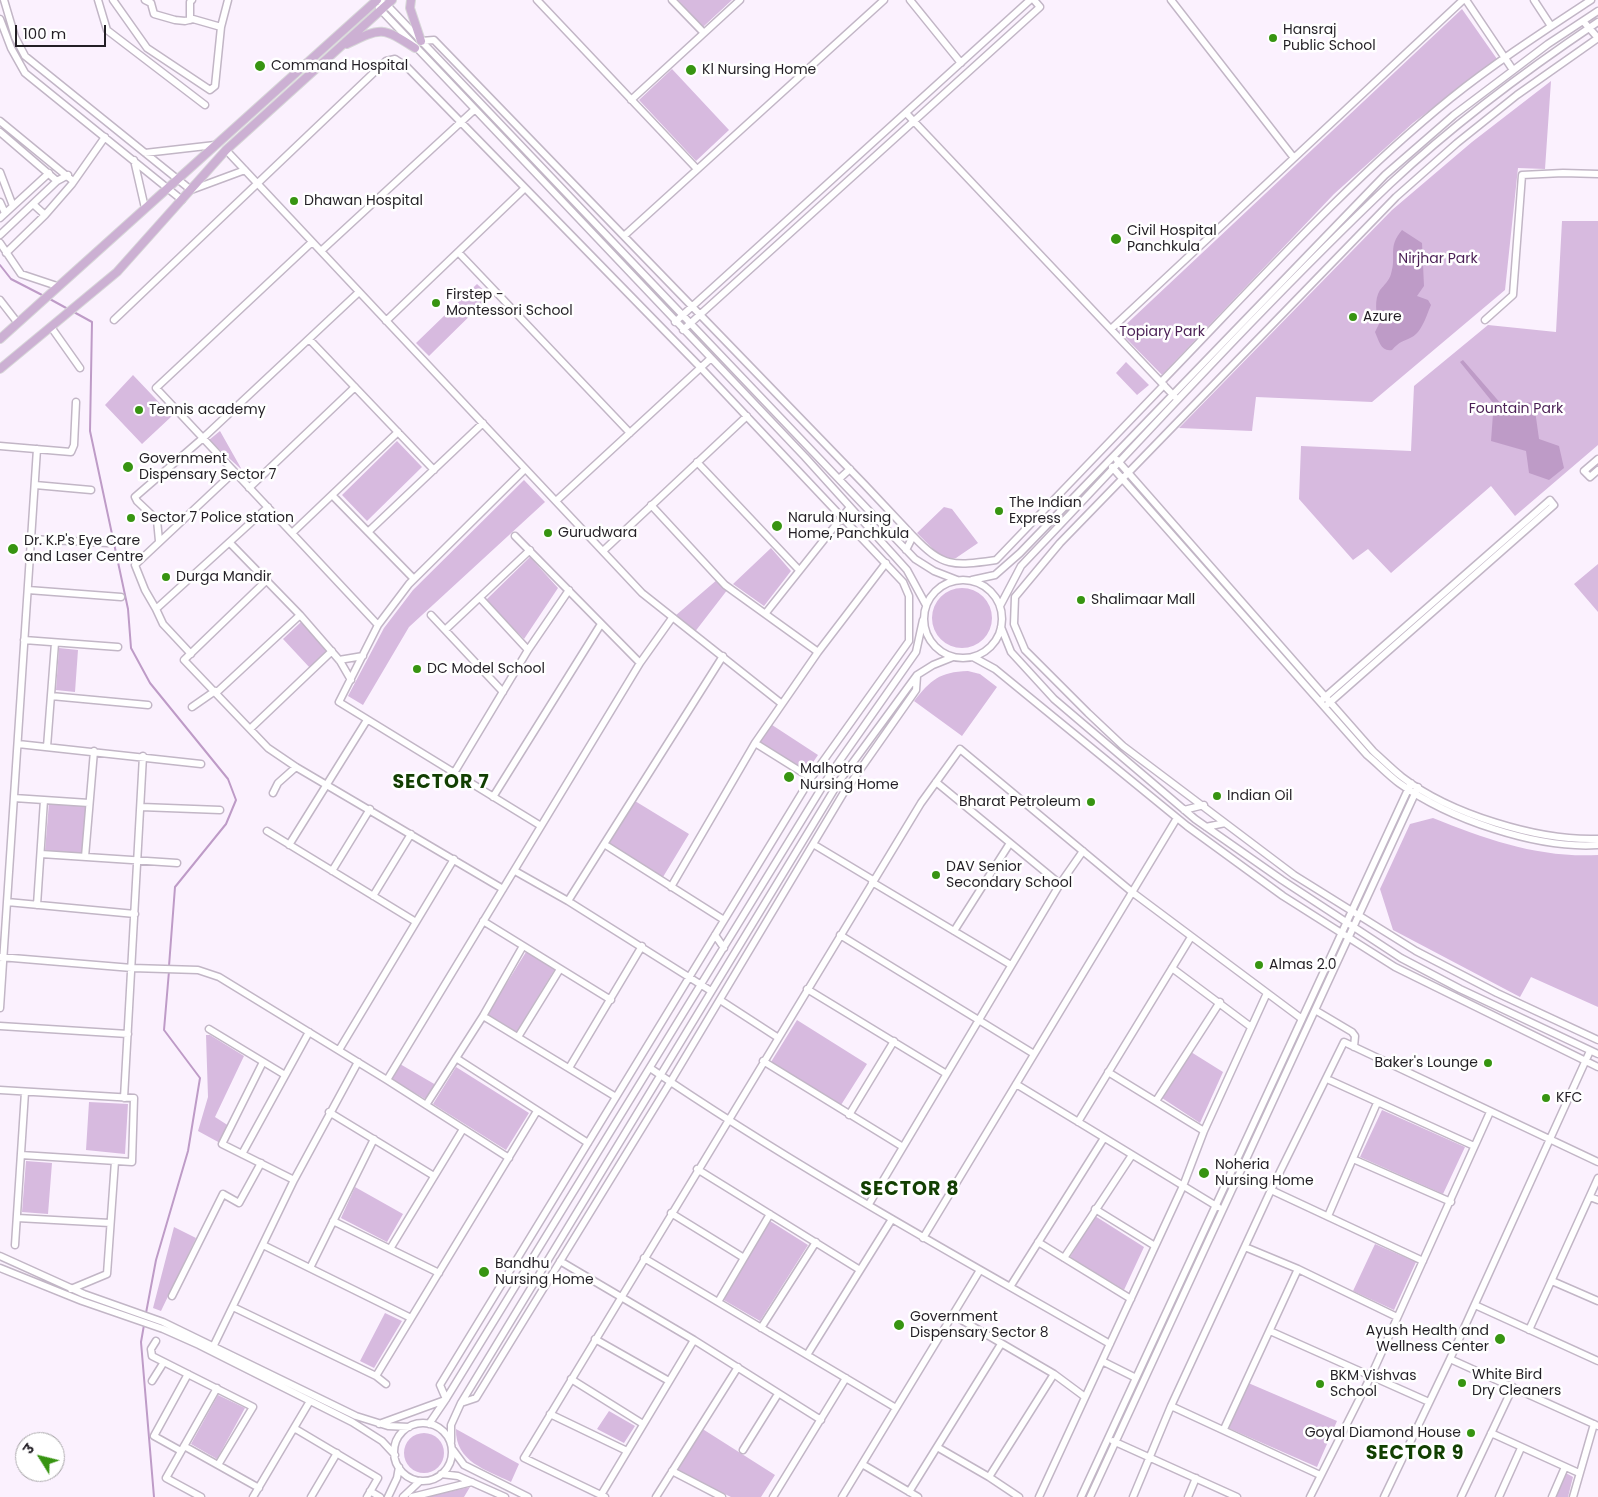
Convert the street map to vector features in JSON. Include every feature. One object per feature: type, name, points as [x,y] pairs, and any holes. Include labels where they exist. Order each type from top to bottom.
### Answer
[{"type":"main road","points":[[0,339],[377,0]]},
{"type":"main road","points":[[411,0],[410,8],[421,41]]},
{"type":"main road","points":[[0,369],[117,272],[226,150],[389,2]]},
{"type":"main road","points":[[339,48],[381,30],[390,32],[414,48]]},
{"type":"street","points":[[4,0],[15,37],[24,56],[191,190],[245,170]]},
{"type":"street","points":[[98,0],[107,30],[205,105]]},
{"type":"street","points":[[113,0],[147,48],[210,90],[215,86],[221,27],[228,0]]},
{"type":"street","points":[[145,0],[151,3],[154,14],[175,20],[190,20],[221,27]]},
{"type":"street","points":[[190,20],[192,0]]},
{"type":"street","points":[[926,605],[907,570],[850,507],[414,48],[380,11],[377,0],[389,2],[421,41],[906,550],[915,559],[934,571],[957,580]]},
{"type":"street","points":[[537,0],[697,169]]},
{"type":"street","points":[[672,0],[704,33]]},
{"type":"street","points":[[631,100],[740,0]]},
{"type":"street","points":[[625,235],[884,0]]},
{"type":"street","points":[[910,0],[961,63]]},
{"type":"street","points":[[675,322],[1030,0]]},
{"type":"street","points":[[683,330],[1040,7],[1034,0]]},
{"type":"street","points":[[1171,0],[1294,158]]},
{"type":"street","points":[[1111,329],[1465,0],[1514,70]]},
{"type":"street","points":[[1534,0],[1551,26]]},
{"type":"street","points":[[421,41],[434,40],[701,313],[914,536],[942,562],[971,564],[996,560],[1361,178],[1451,99],[1505,57],[1591,0]]},
{"type":"street","points":[[429,1424],[446,1400],[828,776],[916,652],[926,605],[935,591],[941,586],[957,580],[972,580],[995,576],[1020,553],[1385,175],[1454,115],[1598,11]]},
{"type":"street","points":[[0,19],[11,48],[25,73],[182,200]]},
{"type":"street","points":[[1586,19],[1595,25],[1598,38],[1510,101],[1396,197],[1066,536],[1015,597],[1014,624],[1020,641],[1035,661],[1123,746],[1204,805],[1268,857],[1416,951],[1482,985],[1598,1040]]},
{"type":"street","points":[[1000,606],[1021,566],[1255,320],[1391,183],[1519,78],[1595,25]]},
{"type":"street","points":[[114,320],[386,61],[395,59],[406,67],[461,122],[747,416],[904,582],[909,596],[909,641],[881,677],[810,778],[616,1096],[440,1385],[446,1400]]},
{"type":"street","points":[[321,252],[474,110]]},
{"type":"street","points":[[906,113],[1178,400]]},
{"type":"street","points":[[0,122],[68,175],[73,181]]},
{"type":"street","points":[[0,132],[57,181]]},
{"type":"street","points":[[6,253],[45,215],[105,138]]},
{"type":"street","points":[[145,153],[215,145]]},
{"type":"street","points":[[226,150],[642,593],[782,704]]},
{"type":"street","points":[[134,160],[144,208]]},
{"type":"street","points":[[0,172],[13,206]]},
{"type":"street","points":[[2,215],[49,173]]},
{"type":"street","points":[[1485,320],[1513,294],[1522,175],[1598,174]]},
{"type":"street","points":[[0,235],[57,181],[68,175]]},
{"type":"street","points":[[386,321],[525,188]]},
{"type":"street","points":[[0,202],[2,215]]},
{"type":"street","points":[[33,204],[45,215]]},
{"type":"street","points":[[312,242],[156,388],[378,625]]},
{"type":"street","points":[[0,243],[21,274],[59,284]]},
{"type":"street","points":[[458,252],[630,432]]},
{"type":"street","points":[[159,541],[157,520],[134,498],[202,438],[359,292]]},
{"type":"street","points":[[0,300],[17,322]]},
{"type":"street","points":[[48,329],[80,368]]},
{"type":"street","points":[[309,339],[434,470]]},
{"type":"street","points":[[711,359],[714,348]]},
{"type":"street","points":[[556,502],[711,359],[722,356]]},
{"type":"street","points":[[249,488],[355,387]]},
{"type":"street","points":[[0,446],[71,452],[73,449],[76,402]]},
{"type":"street","points":[[603,551],[747,416]]},
{"type":"street","points":[[368,532],[483,423]]},
{"type":"street","points":[[292,533],[398,432]]},
{"type":"street","points":[[0,1008],[37,449]]},
{"type":"street","points":[[1113,456],[1325,702],[1367,755],[1398,783],[1410,786],[1441,801],[1532,833],[1563,838],[1598,839]]},
{"type":"street","points":[[1598,459],[1584,471],[1590,477],[1598,470]]},
{"type":"street","points":[[697,462],[800,570]]},
{"type":"street","points":[[1107,462],[1325,702]]},
{"type":"street","points":[[526,469],[414,579],[378,625],[338,702],[541,826]]},
{"type":"street","points":[[839,479],[850,469]]},
{"type":"street","points":[[190,654],[163,624],[144,590],[135,565],[234,472]]},
{"type":"street","points":[[35,486],[91,490]]},
{"type":"street","points":[[332,496],[414,579]]},
{"type":"street","points":[[651,505],[725,585],[818,652]]},
{"type":"street","points":[[765,614],[850,507]]},
{"type":"street","points":[[156,609],[268,508]]},
{"type":"street","points":[[1325,702],[1546,508]]},
{"type":"street","points":[[1058,528],[1066,536]]},
{"type":"street","points":[[515,536],[640,664]]},
{"type":"street","points":[[906,550],[914,536]]},
{"type":"street","points":[[31,539],[108,543]]},
{"type":"street","points":[[230,543],[332,651],[351,680]]},
{"type":"street","points":[[445,630],[530,550]]},
{"type":"street","points":[[671,886],[755,743],[818,652],[886,563]]},
{"type":"street","points":[[267,580],[184,660],[268,748],[296,767],[328,784],[503,889]]},
{"type":"street","points":[[972,580],[989,589],[1000,606],[1001,627],[1011,652],[1054,699],[1206,827],[1353,928],[1402,958],[1460,989],[1598,1054]]},
{"type":"street","points":[[28,590],[121,597]]},
{"type":"street","points":[[454,773],[528,650],[569,590]]},
{"type":"street","points":[[480,598],[528,650]]},
{"type":"street","points":[[192,707],[215,692],[300,615]]},
{"type":"street","points":[[432,615],[503,692]]},
{"type":"street","points":[[387,1080],[640,664],[672,618]]},
{"type":"street","points":[[923,620],[925,630],[932,643],[943,653],[953,657],[973,657],[995,668],[1177,818],[1283,896],[1395,967],[1598,1067]]},
{"type":"street","points":[[493,797],[601,624]]},
{"type":"street","points":[[973,657],[991,646],[1001,627]]},
{"type":"street","points":[[24,640],[118,647]]},
{"type":"street","points":[[47,747],[55,643]]},
{"type":"street","points":[[250,728],[332,651]]},
{"type":"street","points":[[339,660],[363,656]]},
{"type":"street","points":[[568,901],[723,656]]},
{"type":"street","points":[[409,1427],[397,1439],[395,1455],[399,1467],[408,1476],[420,1480],[431,1480],[441,1474],[450,1463],[452,1449],[451,1426],[461,1403],[840,780],[917,675],[933,665],[953,657]]},
{"type":"street","points":[[461,1403],[476,1398],[671,1081],[843,794],[916,690],[917,675]]},
{"type":"street","points":[[881,677],[897,679]]},
{"type":"street","points":[[51,696],[148,705]]},
{"type":"street","points":[[289,845],[367,720]]},
{"type":"street","points":[[755,743],[810,778]]},
{"type":"street","points":[[18,744],[143,756],[201,764]]},
{"type":"street","points":[[694,1340],[627,1451],[603,1496],[524,1458],[762,1061],[873,881],[936,782],[960,749],[1132,892],[1302,1019]]},
{"type":"street","points":[[85,857],[94,751]]},
{"type":"street","points":[[124,1098],[143,756]]},
{"type":"street","points":[[272,793],[278,783],[296,767]]},
{"type":"street","points":[[936,782],[1060,884]]},
{"type":"street","points":[[1081,1497],[1410,786]]},
{"type":"street","points":[[1090,1497],[1417,790]]},
{"type":"street","points":[[1417,790],[1437,806],[1475,822],[1530,838],[1562,844],[1598,845]]},
{"type":"street","points":[[14,798],[89,803]]},
{"type":"street","points":[[37,905],[44,800]]},
{"type":"street","points":[[1184,810],[1204,805]]},
{"type":"street","points":[[140,807],[220,810]]},
{"type":"street","points":[[332,871],[370,809]]},
{"type":"street","points":[[923,1238],[1177,818]]},
{"type":"street","points":[[1206,827],[1225,823]]},
{"type":"street","points":[[267,831],[416,922]]},
{"type":"street","points":[[374,896],[411,834]]},
{"type":"street","points":[[1387,836],[1394,839]]},
{"type":"street","points":[[954,932],[1010,842]]},
{"type":"street","points":[[604,844],[724,920]]},
{"type":"street","points":[[813,844],[954,932],[1012,965]]},
{"type":"street","points":[[868,1204],[1060,884],[1083,851]]},
{"type":"street","points":[[41,854],[177,863]]},
{"type":"street","points":[[339,1050],[454,859]]},
{"type":"street","points":[[514,871],[568,901],[711,990]]},
{"type":"street","points":[[7,902],[135,914]]},
{"type":"street","points":[[484,921],[611,1000]]},
{"type":"street","points":[[715,935],[724,948]]},
{"type":"street","points":[[840,935],[1034,1054]]},
{"type":"street","points":[[1078,1122],[1191,937]]},
{"type":"street","points":[[426,1105],[483,1016],[523,946]]},
{"type":"street","points":[[569,1068],[642,946]]},
{"type":"street","points":[[2,958],[132,968],[198,970],[219,977],[339,1050],[509,1158]]},
{"type":"street","points":[[1172,968],[1251,1027]]},
{"type":"street","points":[[518,1037],[560,969]]},
{"type":"street","points":[[807,989],[945,1073]]},
{"type":"street","points":[[1038,1497],[1183,1186],[1204,1131],[1266,993]]},
{"type":"street","points":[[720,1000],[777,1037]]},
{"type":"street","points":[[1156,1101],[1220,1002]]},
{"type":"street","points":[[1315,1010],[1352,1032],[1355,1036],[1354,1047]]},
{"type":"street","points":[[483,1016],[616,1096]]},
{"type":"street","points":[[0,1026],[128,1034]]},
{"type":"street","points":[[209,1029],[285,1075]]},
{"type":"street","points":[[242,1154],[309,1032]]},
{"type":"street","points":[[849,1115],[894,1041]]},
{"type":"street","points":[[1133,1497],[1171,1406],[1271,1190],[1344,1042],[1598,1162]]},
{"type":"street","points":[[1384,1497],[1450,1359],[1590,1050]]},
{"type":"street","points":[[456,1058],[588,1143]]},
{"type":"street","points":[[762,1061],[902,1147]]},
{"type":"street","points":[[263,1062],[222,1144],[294,1180]]},
{"type":"street","points":[[214,1345],[294,1180],[329,1112],[358,1062]]},
{"type":"street","points":[[650,1068],[727,1120],[923,1238],[1110,1344]]},
{"type":"street","points":[[1108,1072],[1204,1131]]},
{"type":"street","points":[[1327,1079],[1474,1146]]},
{"type":"street","points":[[1016,1084],[1222,1210]]},
{"type":"street","points":[[0,1090],[134,1098],[132,1162],[21,1154]]},
{"type":"street","points":[[15,1245],[25,1092]]},
{"type":"street","points":[[1328,1216],[1377,1103]]},
{"type":"street","points":[[376,1376],[537,1111]]},
{"type":"street","points":[[329,1112],[434,1176]]},
{"type":"street","points":[[1310,1497],[1371,1376],[1490,1112]]},
{"type":"street","points":[[390,1249],[463,1129]]},
{"type":"street","points":[[1010,1287],[1104,1138]]},
{"type":"street","points":[[310,1268],[374,1139]]},
{"type":"street","points":[[1064,1258],[1132,1155]]},
{"type":"street","points":[[1353,1159],[1451,1202]]},
{"type":"street","points":[[71,1289],[107,1274],[115,1161]]},
{"type":"street","points":[[172,1296],[223,1194],[239,1203],[261,1163]]},
{"type":"street","points":[[697,1169],[860,1270]]},
{"type":"street","points":[[1529,1330],[1598,1178]]},
{"type":"street","points":[[1271,1190],[1423,1262]]},
{"type":"street","points":[[1590,1197],[1598,1200]]},
{"type":"street","points":[[1095,1209],[1155,1246]]},
{"type":"street","points":[[671,1213],[744,1258]]},
{"type":"street","points":[[718,1302],[770,1214]]},
{"type":"street","points":[[17,1218],[110,1224]]},
{"type":"street","points":[[807,1355],[892,1219]]},
{"type":"street","points":[[333,1221],[438,1273]]},
{"type":"street","points":[[761,1328],[816,1242]]},
{"type":"street","points":[[1038,1242],[1131,1299]]},
{"type":"street","points":[[263,1245],[411,1318]]},
{"type":"street","points":[[1245,1247],[1298,1269],[1397,1317]]},
{"type":"street","points":[[0,1256],[133,1315]]},
{"type":"street","points":[[644,1258],[896,1408]]},
{"type":"street","points":[[560,1261],[694,1340],[820,1420]]},
{"type":"street","points":[[0,1268],[214,1345],[356,1416],[379,1424],[409,1427],[421,1423],[429,1424],[442,1430],[451,1442]]},
{"type":"street","points":[[1224,1429],[1298,1269]]},
{"type":"street","points":[[842,1497],[980,1270]]},
{"type":"street","points":[[1552,1281],[1598,1301]]},
{"type":"street","points":[[1474,1305],[1598,1361]]},
{"type":"street","points":[[233,1307],[376,1376],[386,1384]]},
{"type":"street","points":[[953,1315],[1054,1374],[1085,1396]]},
{"type":"street","points":[[151,1321],[370,1433],[395,1455]]},
{"type":"street","points":[[1270,1331],[1429,1402]]},
{"type":"street","points":[[595,1339],[669,1381]]},
{"type":"street","points":[[156,1341],[150,1352],[152,1356],[253,1406],[218,1465]]},
{"type":"street","points":[[909,1492],[1001,1344]]},
{"type":"street","points":[[1450,1359],[1596,1425],[1579,1473],[1573,1497]]},
{"type":"street","points":[[1102,1361],[1136,1378]]},
{"type":"street","points":[[152,1381],[164,1362]]},
{"type":"street","points":[[656,1497],[738,1367]]},
{"type":"street","points":[[188,1374],[154,1436],[218,1465],[258,1488]]},
{"type":"street","points":[[989,1477],[1054,1374]]},
{"type":"street","points":[[773,1497],[846,1378]]},
{"type":"street","points":[[571,1379],[643,1424]]},
{"type":"street","points":[[1461,1497],[1513,1387]]},
{"type":"street","points":[[201,1497],[166,1478],[217,1388]]},
{"type":"street","points":[[743,1450],[778,1394]]},
{"type":"street","points":[[379,1424],[446,1400]]},
{"type":"street","points":[[253,1497],[310,1401]]},
{"type":"street","points":[[1171,1406],[1320,1475]]},
{"type":"street","points":[[550,1414],[627,1451]]},
{"type":"street","points":[[294,1428],[378,1478],[369,1494],[380,1497]]},
{"type":"street","points":[[1491,1434],[1579,1473]]},
{"type":"street","points":[[1108,1439],[1237,1497]]},
{"type":"street","points":[[937,1447],[1019,1497]]},
{"type":"street","points":[[1499,1497],[1521,1448]]},
{"type":"street","points":[[452,1449],[464,1466],[528,1497]]},
{"type":"street","points":[[311,1497],[337,1453]]},
{"type":"street","points":[[862,1464],[918,1497]]},
{"type":"street","points":[[388,1497],[397,1478],[399,1467]]},
{"type":"street","points":[[1552,1497],[1565,1467]]},
{"type":"street","points":[[672,1471],[722,1497]]},
{"type":"street","points":[[441,1474],[458,1476],[505,1497]]},
{"type":"street","points":[[1188,1497],[1196,1478]]},
{"type":"street","points":[[404,1497],[420,1480]]},
{"type":"street","points":[[412,1497],[472,1482]]},
{"type":"green space","points":[[678,0],[732,0],[703,27]]},
{"type":"green space","name":"Topiary Park","points":[[1462,9],[1497,59],[1413,123],[1334,194],[1162,375],[1119,331]]},
{"type":"green space","points":[[672,69],[729,130],[696,161],[639,100]]},
{"type":"green space","name":"Nirjhar Park","points":[[1551,81],[1545,169],[1518,168],[1505,290],[1372,402],[1256,397],[1252,431],[1179,428],[1392,210],[1472,142]]},
{"type":"green space","name":"Fountain Park","points":[[1562,221],[1598,221],[1598,445],[1515,516],[1491,486],[1391,573],[1368,549],[1353,560],[1299,499],[1301,446],[1411,451],[1414,386],[1488,325],[1556,332]]},
{"type":"green space","points":[[477,284],[490,296],[429,356],[416,343]]},
{"type":"green space","points":[[1126,362],[1149,385],[1137,395],[1116,373]]},
{"type":"green space","name":"Tennis academy","points":[[133,375],[172,416],[142,444],[105,405]]},
{"type":"green space","points":[[220,431],[242,470],[209,440]]},
{"type":"green space","points":[[397,441],[422,467],[367,521],[342,495]]},
{"type":"green space","points":[[524,480],[545,502],[409,627],[363,705],[348,696],[384,628],[413,590]]},
{"type":"green space","points":[[944,507],[952,509],[978,543],[956,558],[944,560],[917,533]]},
{"type":"green space","points":[[771,548],[791,571],[764,606],[733,584]]},
{"type":"green space","points":[[530,557],[558,588],[524,639],[486,600]]},
{"type":"green space","points":[[1598,564],[1598,612],[1574,584]]},
{"type":"green space","points":[[718,579],[728,589],[694,633],[675,616]]},
{"type":"green space","points":[[962,588],[979,593],[987,601],[992,618],[987,635],[979,643],[962,648],[945,643],[937,635],[932,618],[937,601],[945,593]]},
{"type":"green space","points":[[301,622],[328,651],[310,668],[283,639]]},
{"type":"green space","points":[[59,648],[78,650],[75,692],[56,690]]},
{"type":"green space","points":[[968,671],[980,674],[997,687],[962,736],[914,701],[931,683],[943,675]]},
{"type":"green space","points":[[769,723],[818,755],[805,774],[757,742]]},
{"type":"green space","points":[[635,801],[689,834],[663,877],[608,843]]},
{"type":"green space","points":[[49,803],[86,806],[82,854],[45,851]]},
{"type":"green space","points":[[1433,818],[1514,846],[1555,854],[1598,855],[1598,1007],[1531,977],[1520,997],[1393,930],[1380,889],[1410,824]]},
{"type":"green space","points":[[526,952],[555,969],[516,1033],[487,1015]]},
{"type":"green space","points":[[797,1020],[867,1064],[841,1105],[771,1062]]},
{"type":"green space","points":[[206,1035],[210,1035],[244,1056],[215,1117],[229,1126],[220,1143],[198,1131],[208,1097]]},
{"type":"green space","points":[[1191,1052],[1223,1072],[1200,1123],[1162,1098]]},
{"type":"green space","points":[[400,1064],[436,1085],[427,1100],[391,1079]]},
{"type":"green space","points":[[456,1067],[529,1113],[506,1150],[433,1104]]},
{"type":"green space","points":[[89,1102],[128,1104],[125,1154],[86,1150]]},
{"type":"green space","points":[[1382,1110],[1465,1147],[1443,1194],[1360,1157]]},
{"type":"green space","points":[[26,1161],[52,1163],[48,1214],[22,1212]]},
{"type":"green space","points":[[355,1187],[403,1214],[387,1242],[341,1218]]},
{"type":"green space","points":[[1095,1216],[1144,1247],[1124,1290],[1070,1257]]},
{"type":"green space","points":[[770,1221],[808,1245],[760,1321],[722,1299]]},
{"type":"green space","points":[[174,1227],[196,1238],[161,1311],[153,1308]]},
{"type":"green space","points":[[1375,1244],[1416,1262],[1394,1310],[1353,1291]]},
{"type":"green space","points":[[385,1313],[402,1321],[374,1368],[360,1361]]},
{"type":"green space","points":[[1246,1382],[1337,1421],[1317,1467],[1226,1427]]},
{"type":"green space","points":[[218,1395],[245,1408],[217,1459],[191,1444]]},
{"type":"green space","points":[[609,1411],[635,1426],[624,1443],[597,1429]]},
{"type":"green space","points":[[701,1428],[775,1475],[761,1497],[731,1497],[676,1470]]},
{"type":"green space","points":[[456,1429],[519,1464],[511,1482],[483,1469],[467,1457],[461,1450],[457,1440]]},
{"type":"green space","points":[[420,1433],[428,1433],[435,1436],[441,1442],[444,1453],[441,1464],[435,1470],[428,1473],[420,1473],[413,1470],[407,1464],[404,1457],[404,1449],[407,1442],[413,1436]]},
{"type":"green space","points":[[1566,1473],[1573,1477],[1568,1497],[1555,1497]]},
{"type":"green space","points":[[470,1487],[464,1497],[425,1497]]},
{"type":"shaded area","points":[[1402,230],[1422,243],[1424,286],[1417,296],[1428,300],[1431,305],[1416,335],[1399,343],[1392,350],[1388,350],[1383,348],[1375,332],[1379,324],[1376,302],[1380,290],[1390,276],[1393,267],[1395,242]]},
{"type":"shaded area","points":[[1463,360],[1502,405],[1507,401],[1534,403],[1539,439],[1559,446],[1564,468],[1549,480],[1529,473],[1526,451],[1491,441],[1493,414],[1498,409],[1460,362]]},
{"type":"waterway","points":[[0,265],[11,279],[44,296]]},
{"type":"waterway","points":[[48,298],[68,309]]},
{"type":"waterway","points":[[72,311],[92,322],[90,431],[128,609],[131,648],[150,683],[228,779],[236,800],[226,824],[175,887],[169,966]]},
{"type":"waterway","points":[[146,1313],[156,1260],[188,1151],[200,1078],[164,1030],[169,971]]},
{"type":"waterway","points":[[144,1325],[141,1342],[154,1497]]},
{"type":"place","name":"Hansraj Public School","points":[[1273,38]]},
{"type":"place","name":"Command Hospital","points":[[260,66]]},
{"type":"place","name":"Kl Nursing Home","points":[[691,70]]},
{"type":"place","name":"Dhawan Hospital","points":[[294,201]]},
{"type":"place","name":"Civil Hospital Panchkula","points":[[1116,239]]},
{"type":"place","name":"Firstep - Montessori School","points":[[436,303]]},
{"type":"place","name":"Azure","points":[[1353,317]]},
{"type":"place","name":"Tennis academy","points":[[139,410]]},
{"type":"place","name":"Government Dispensary Sector 7","points":[[128,467]]},
{"type":"place","name":"The Indian Express","points":[[999,511]]},
{"type":"place","name":"Sector 7 Police station","points":[[131,518]]},
{"type":"place","name":"Narula Nursing Home, Panchkula","points":[[777,526]]},
{"type":"place","name":"Gurudwara","points":[[548,533]]},
{"type":"place","name":"Dr. K.P's Eye Care and Laser Centre","points":[[13,549]]},
{"type":"place","name":"Durga Mandir","points":[[166,577]]},
{"type":"place","name":"Shalimaar Mall","points":[[1081,600]]},
{"type":"place","name":"DC Model School","points":[[417,669]]},
{"type":"place","name":"Malhotra Nursing Home","points":[[789,777]]},
{"type":"place","name":"Indian Oil","points":[[1217,796]]},
{"type":"place","name":"Bharat Petroleum","points":[[1091,802]]},
{"type":"place","name":"DAV Senior Secondary School","points":[[936,875]]},
{"type":"place","name":"Almas 2.0","points":[[1259,965]]},
{"type":"place","name":"Baker's Lounge","points":[[1488,1063]]},
{"type":"place","name":"KFC","points":[[1546,1098]]},
{"type":"place","name":"Noheria Nursing Home","points":[[1204,1173]]},
{"type":"place","name":"Bandhu Nursing Home","points":[[484,1272]]},
{"type":"place","name":"Government Dispensary Sector 8","points":[[899,1325]]},
{"type":"place","name":"Ayush Health and Wellness Center","points":[[1500,1339]]},
{"type":"place","name":"White Bird Dry Cleaners","points":[[1462,1383]]},
{"type":"place","name":"BKM Vishvas School","points":[[1320,1384]]},
{"type":"place","name":"Goyal Diamond House","points":[[1471,1433]]},
{"type":"district","name":"SECTOR 7","points":[[441,783]]},
{"type":"district","name":"SECTOR 8","points":[[910,1190]]},
{"type":"district","name":"SECTOR 9","points":[[1415,1454]]}]
